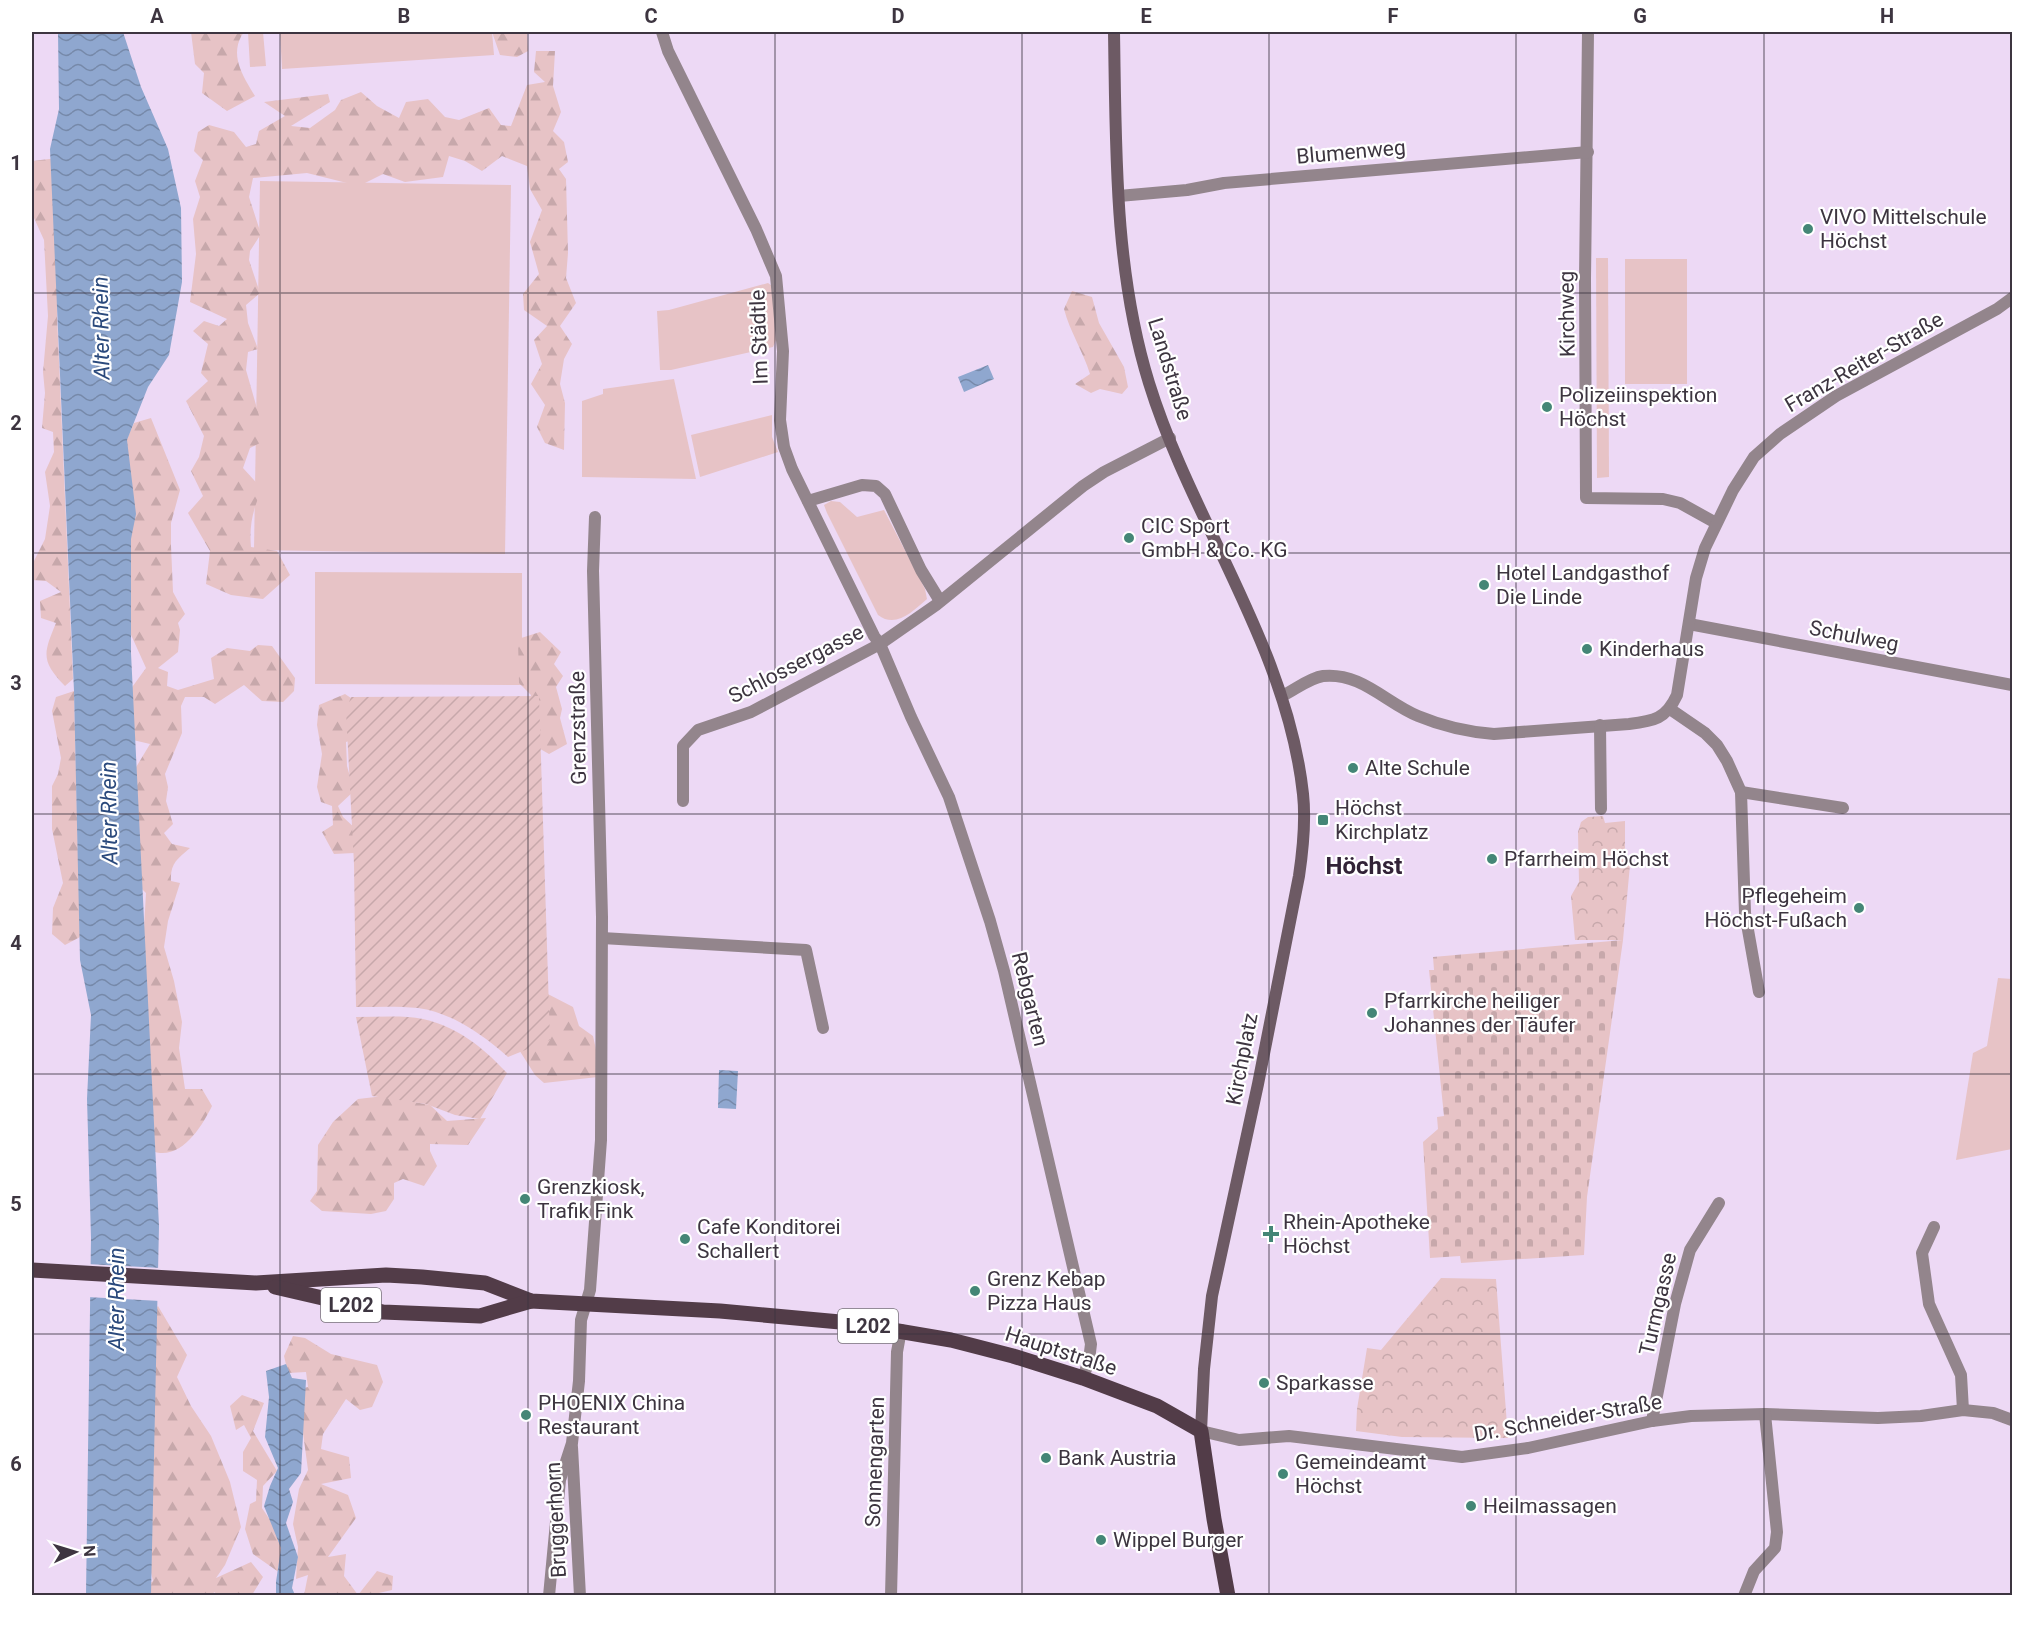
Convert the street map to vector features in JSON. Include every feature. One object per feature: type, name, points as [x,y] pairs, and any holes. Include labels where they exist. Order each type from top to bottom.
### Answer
[{"type":"main road","name":"Landstraße","points":[[1114,32],[1119,196],[1125,270],[1133,319],[1149,383],[1170,438],[1282,696]]},
{"type":"main road","name":"Kirchplatz","points":[[1200,1431],[1212,1296],[1258,1084],[1304,846],[1304,794],[1296,749],[1282,696]]},
{"type":"main road","name":"L202","points":[[32,1270],[252,1282],[386,1275],[485,1283],[531,1300]]},
{"type":"main road","name":"L202","points":[[252,1282],[383,1312],[480,1316],[531,1300]]},
{"type":"main road","name":"Hauptstraße","points":[[531,1300],[720,1311],[901,1330],[1013,1356],[1083,1378],[1157,1406],[1200,1431]]},
{"type":"main road","points":[[1200,1431],[1228,1596]]},
{"type":"street","name":"Im Städtle","points":[[662,32],[668,51],[756,229],[776,276],[783,351],[780,420],[784,447],[792,470],[880,644]]},
{"type":"street","name":"Kirchweg","points":[[1588,32],[1585,279],[1586,498],[1663,499],[1680,503],[1716,523]]},
{"type":"street","name":"Blumenweg","points":[[1119,196],[1188,190],[1224,183],[1587,152]]},
{"type":"street","name":"Franz-Reiter-Straße","points":[[1670,709],[1677,695],[1696,578],[1705,548],[1716,523],[1754,458],[1780,434],[1826,403],[2013,298]]},
{"type":"street","name":"Schlossergasse","points":[[683,801],[682,746],[698,730],[752,712],[880,644],[940,601],[1083,486],[1104,472],[1170,438]]},
{"type":"street","points":[[808,501],[862,485],[876,486],[885,494],[921,570],[940,601]]},
{"type":"street","name":"Grenzstraße","points":[[572,1443],[579,1381],[581,1320],[590,1290],[601,1140],[602,938],[593,571],[595,517]]},
{"type":"street","name":"Schulweg","points":[[1689,624],[2013,685]]},
{"type":"street","name":"Rebgarten","points":[[880,644],[949,797],[990,921],[1090,1344],[1089,1360],[1083,1378]]},
{"type":"street","points":[[1282,696],[1322,676],[1349,678],[1420,717],[1474,732],[1494,734],[1646,722],[1661,716],[1670,709],[1705,733],[1717,745],[1741,792],[1745,913],[1759,992]]},
{"type":"street","points":[[1600,725],[1600,809]]},
{"type":"street","points":[[1741,792],[1843,808]]},
{"type":"street","points":[[602,938],[806,950],[823,1028]]},
{"type":"street","name":"Turmgasse","points":[[1653,1421],[1675,1304],[1690,1250],[1719,1203]]},
{"type":"street","points":[[1934,1227],[1922,1253],[1929,1304],[1960,1375],[1963,1410]]},
{"type":"street","name":"Sonnengarten","points":[[891,1596],[897,1364],[901,1330]]},
{"type":"street","name":"Dr. Schneider-Straße","points":[[1200,1431],[1239,1440],[1289,1436],[1462,1457],[1528,1448],[1653,1421],[1692,1416],[1766,1414],[1878,1418],[1921,1416],[1963,1410],[1993,1413],[2013,1420]]},
{"type":"street","points":[[1744,1596],[1755,1572],[1775,1548],[1777,1532],[1766,1414]]},
{"type":"street","points":[[549,1596],[560,1480],[572,1443]]},
{"type":"street","name":"Bruggerhorn","points":[[572,1443],[580,1596]]},
{"type":"green space","points":[[191,32],[244,32],[239,40],[237,57],[242,73],[255,96],[227,111],[202,93],[204,73],[195,64]]},
{"type":"green space","points":[[248,32],[263,32],[266,66],[250,67]]},
{"type":"green space","points":[[280,32],[492,32],[494,55],[282,69]]},
{"type":"green space","points":[[492,32],[527,32],[528,51],[517,57],[500,55]]},
{"type":"green space","points":[[536,51],[555,51],[553,86],[561,112],[553,131],[564,142],[568,162],[559,169],[566,179],[568,253],[566,278],[576,303],[560,326],[572,344],[564,359],[560,384],[565,403],[564,450],[545,443],[537,427],[545,405],[531,384],[542,364],[534,340],[547,326],[524,310],[523,294],[539,274],[530,242],[542,210],[530,189],[527,166],[502,156],[482,171],[465,161],[449,156],[443,177],[405,182],[383,174],[359,186],[307,173],[253,178],[249,197],[261,234],[250,251],[249,260],[260,293],[246,305],[248,323],[258,349],[248,352],[246,370],[266,440],[250,448],[243,468],[262,489],[252,517],[251,547],[277,551],[290,575],[263,599],[231,595],[206,584],[210,551],[188,513],[203,496],[191,471],[199,457],[204,436],[186,401],[208,381],[201,373],[208,344],[193,331],[204,321],[219,326],[227,319],[190,302],[196,254],[193,219],[200,197],[195,181],[203,160],[194,151],[198,132],[209,125],[234,132],[246,147],[256,144],[259,131],[285,116],[264,102],[328,94],[330,102],[291,126],[310,128],[335,110],[341,100],[361,92],[377,106],[399,118],[406,102],[428,99],[445,117],[459,120],[489,108],[501,125],[511,126],[527,85],[545,82],[534,72]]},
{"type":"green space","points":[[58,158],[57,317],[73,679],[65,686],[48,663],[47,650],[56,623],[41,618],[40,601],[61,592],[46,581],[32,580],[32,565],[45,539],[50,506],[45,472],[54,452],[53,432],[42,428],[45,393],[43,372],[48,316],[44,240],[34,218],[32,207],[32,161]]},
{"type":"green space","points":[[260,181],[511,185],[505,554],[254,550]]},
{"type":"green space","points":[[1596,258],[1608,258],[1609,477],[1597,478]]},
{"type":"green space","points":[[1625,259],[1687,259],[1687,384],[1625,384]]},
{"type":"green space","points":[[768,283],[772,286],[776,340],[773,347],[671,370],[660,370],[657,311],[669,310]]},
{"type":"green space","points":[[1072,291],[1092,297],[1099,323],[1124,367],[1128,387],[1122,394],[1100,389],[1091,393],[1075,384],[1090,374],[1064,309]]},
{"type":"green space","points":[[674,379],[696,479],[582,477],[582,401],[603,394],[603,389]]},
{"type":"green space","points":[[772,415],[772,437],[778,452],[700,477],[691,435]]},
{"type":"green space","points":[[151,418],[180,490],[171,523],[171,546],[173,592],[185,614],[178,623],[180,630],[178,652],[158,668],[168,672],[167,686],[178,690],[214,679],[211,658],[227,648],[250,651],[258,645],[272,646],[295,678],[294,691],[283,702],[262,701],[244,685],[215,704],[204,697],[185,697],[181,706],[182,733],[165,774],[168,787],[166,801],[173,824],[164,833],[172,844],[190,848],[173,866],[171,881],[180,883],[168,921],[164,947],[182,1022],[179,1048],[185,1089],[202,1089],[212,1106],[204,1121],[185,1144],[169,1152],[160,1153],[147,1147],[148,1122],[153,1104],[136,1066],[146,893],[134,881],[129,779],[150,744],[133,740],[130,690],[146,668],[127,626],[125,443],[134,423]]},
{"type":"green space","points":[[831,501],[840,502],[857,517],[884,510],[925,589],[927,599],[910,613],[898,619],[885,619],[878,615],[827,513],[824,505]]},
{"type":"green space","points":[[315,572],[522,573],[522,685],[315,684]]},
{"type":"green space","points":[[540,632],[561,652],[554,664],[563,676],[556,687],[562,709],[560,718],[567,744],[549,754],[528,742],[531,695],[519,683],[518,639]]},
{"type":"green space","points":[[74,691],[80,937],[65,945],[52,934],[53,908],[63,883],[52,829],[52,786],[58,774],[61,758],[52,711],[56,697]]},
{"type":"green space","points":[[345,694],[366,708],[362,736],[346,742],[347,766],[354,791],[338,806],[343,817],[357,830],[354,853],[334,854],[322,832],[333,825],[332,806],[321,802],[317,787],[322,754],[317,725],[319,705]]},
{"type":"green space","points":[[539,696],[550,1040],[508,1057],[467,1026],[431,1011],[418,1008],[356,1007],[354,864],[346,711],[351,697]]},
{"type":"green space","points":[[1603,816],[1605,823],[1625,821],[1625,865],[1630,865],[1623,940],[1575,940],[1571,896],[1579,882],[1578,832],[1581,822],[1588,817]]},
{"type":"green space","points":[[1623,940],[1587,1197],[1584,1255],[1461,1263],[1460,1256],[1430,1258],[1423,1142],[1438,1129],[1437,1117],[1444,1116],[1429,970],[1434,970],[1433,957]]},
{"type":"green space","points":[[1998,978],[2012,979],[2012,1149],[1956,1160],[1973,1053],[1987,1046]]},
{"type":"green space","points":[[544,992],[573,1007],[579,1026],[593,1036],[599,1063],[598,1077],[544,1083],[535,1075],[516,1045]]},
{"type":"green space","points":[[356,1017],[408,1017],[437,1023],[475,1043],[507,1073],[480,1119],[455,1115],[426,1104],[372,1096]]},
{"type":"green space","points":[[384,1096],[430,1105],[447,1121],[486,1118],[468,1145],[430,1144],[430,1151],[437,1166],[424,1186],[403,1179],[394,1183],[394,1199],[386,1211],[371,1214],[322,1211],[310,1201],[317,1191],[318,1145],[333,1122],[358,1099]]},
{"type":"green space","points":[[1441,1278],[1496,1279],[1508,1438],[1402,1437],[1356,1431],[1357,1409],[1367,1348],[1381,1350]]},
{"type":"green space","points":[[158,1306],[187,1355],[177,1377],[191,1406],[211,1436],[230,1482],[241,1527],[225,1565],[216,1578],[251,1562],[263,1577],[252,1595],[218,1595],[214,1592],[213,1596],[135,1595],[153,1581],[147,1556],[132,1334]]},
{"type":"green space","points":[[293,1336],[305,1338],[331,1354],[377,1365],[383,1382],[372,1407],[360,1410],[346,1399],[323,1434],[321,1449],[349,1457],[351,1478],[321,1484],[348,1495],[356,1518],[328,1557],[346,1554],[344,1576],[358,1595],[304,1595],[308,1575],[296,1579],[298,1547],[293,1524],[299,1489],[308,1470],[301,1418],[288,1392],[308,1387],[306,1372],[288,1373],[284,1356]]},
{"type":"green space","points":[[242,1395],[264,1403],[253,1431],[277,1471],[263,1486],[262,1508],[274,1526],[288,1563],[280,1573],[253,1554],[245,1529],[250,1504],[256,1501],[257,1480],[243,1471],[243,1452],[251,1438],[244,1425],[236,1430],[230,1406]]},
{"type":"green space","points":[[377,1571],[393,1576],[392,1590],[358,1595]]},
{"type":"water","name":"Alter Rhein","points":[[58,32],[123,32],[141,87],[168,149],[181,208],[182,282],[169,355],[148,387],[127,440],[136,514],[131,539],[131,653],[159,1226],[151,1595],[86,1595],[91,1238],[87,1099],[91,1015],[80,960],[74,691],[50,149],[59,109]]},
{"type":"water","points":[[988,365],[994,379],[964,392],[958,377]]},
{"type":"water","points":[[719,1070],[738,1071],[736,1109],[718,1108]]},
{"type":"water","points":[[286,1364],[292,1378],[306,1380],[301,1473],[289,1489],[293,1502],[286,1523],[298,1557],[292,1588],[295,1595],[276,1596],[281,1548],[264,1506],[278,1468],[265,1437],[269,1397],[266,1371]]},
{"type":"pier","points":[[87,1264],[161,1268],[160,1301],[87,1297]]},
{"type":"place","name":"VIVO Mittelschule Höchst","points":[[1808,229]]},
{"type":"place","name":"Polizeiinspektion Höchst","points":[[1547,407]]},
{"type":"place","name":"CIC Sport GmbH & Co. KG","points":[[1129,538]]},
{"type":"place","name":"Hotel Landgasthof Die Linde","points":[[1484,585]]},
{"type":"place","name":"Kinderhaus","points":[[1587,649]]},
{"type":"place","name":"Alte Schule","points":[[1353,768]]},
{"type":"place","name":"Höchst Kirchplatz","points":[[1323,820]]},
{"type":"place","name":"Pfarrheim Höchst","points":[[1492,859]]},
{"type":"place","name":"Pflegeheim Höchst-Fußach","points":[[1859,908]]},
{"type":"place","name":"Pfarrkirche heiliger Johannes der Täufer","points":[[1372,1013]]},
{"type":"place","name":"Grenzkiosk, Trafik Fink","points":[[525,1199]]},
{"type":"place","name":"Rhein-Apotheke Höchst","points":[[1271,1234]]},
{"type":"place","name":"Cafe Konditorei Schallert","points":[[685,1239]]},
{"type":"place","name":"Grenz Kebap Pizza Haus","points":[[975,1291]]},
{"type":"place","name":"Sparkasse","points":[[1264,1383]]},
{"type":"place","name":"PHOENIX China Restaurant","points":[[526,1415]]},
{"type":"place","name":"Bank Austria","points":[[1046,1458]]},
{"type":"place","name":"Gemeindeamt Höchst","points":[[1283,1474]]},
{"type":"place","name":"Heilmassagen","points":[[1471,1506]]},
{"type":"place","name":"Wippel Burger","points":[[1101,1540]]},
{"type":"district","name":"Höchst","points":[[1364,866]]}]
